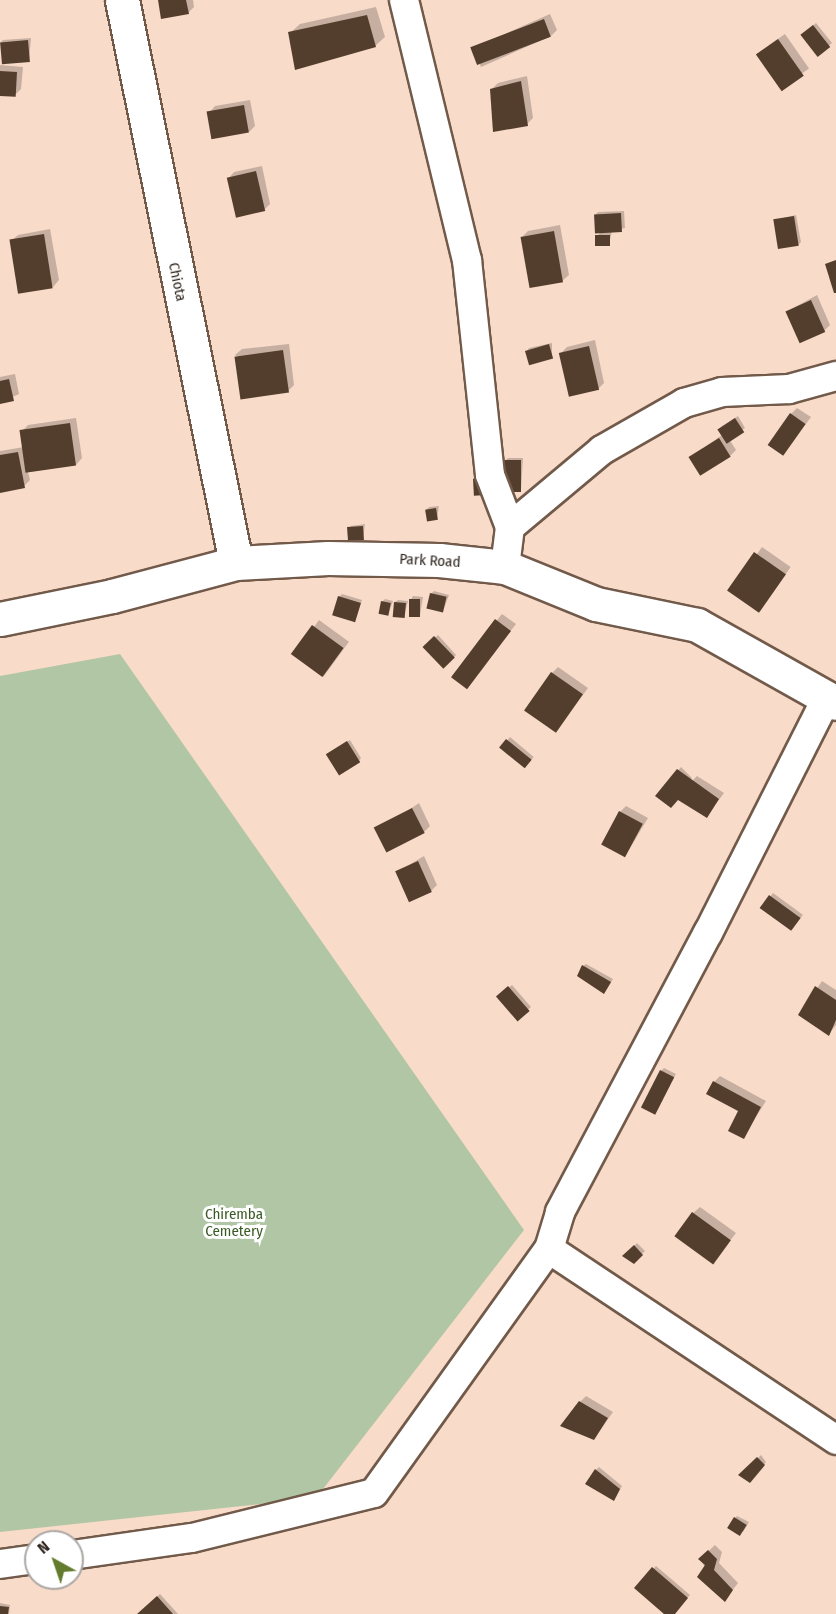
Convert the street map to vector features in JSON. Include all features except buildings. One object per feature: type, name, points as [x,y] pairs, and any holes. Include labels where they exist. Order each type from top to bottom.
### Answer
[{"type":"street","name":"Chiota","points":[[122,0],[236,563]]},
{"type":"street","points":[[404,0],[462,234],[490,475],[510,527],[505,567]]},
{"type":"street","points":[[510,527],[603,450],[684,403],[722,392],[789,389],[836,376]]},
{"type":"street","name":"Park Road","points":[[0,619],[112,596],[236,563],[328,558],[439,560],[505,567],[596,604],[698,625],[831,700]]},
{"type":"street","points":[[84,1552],[192,1538],[374,1493],[549,1249],[560,1212],[831,700]]},
{"type":"street","points":[[549,1249],[836,1440]]},
{"type":"street","points":[[0,1564],[24,1561]]},
{"type":"green space","name":"Chiremba Cemetery","points":[[120,654],[524,1230],[316,1498],[0,1532],[0,676]]}]
